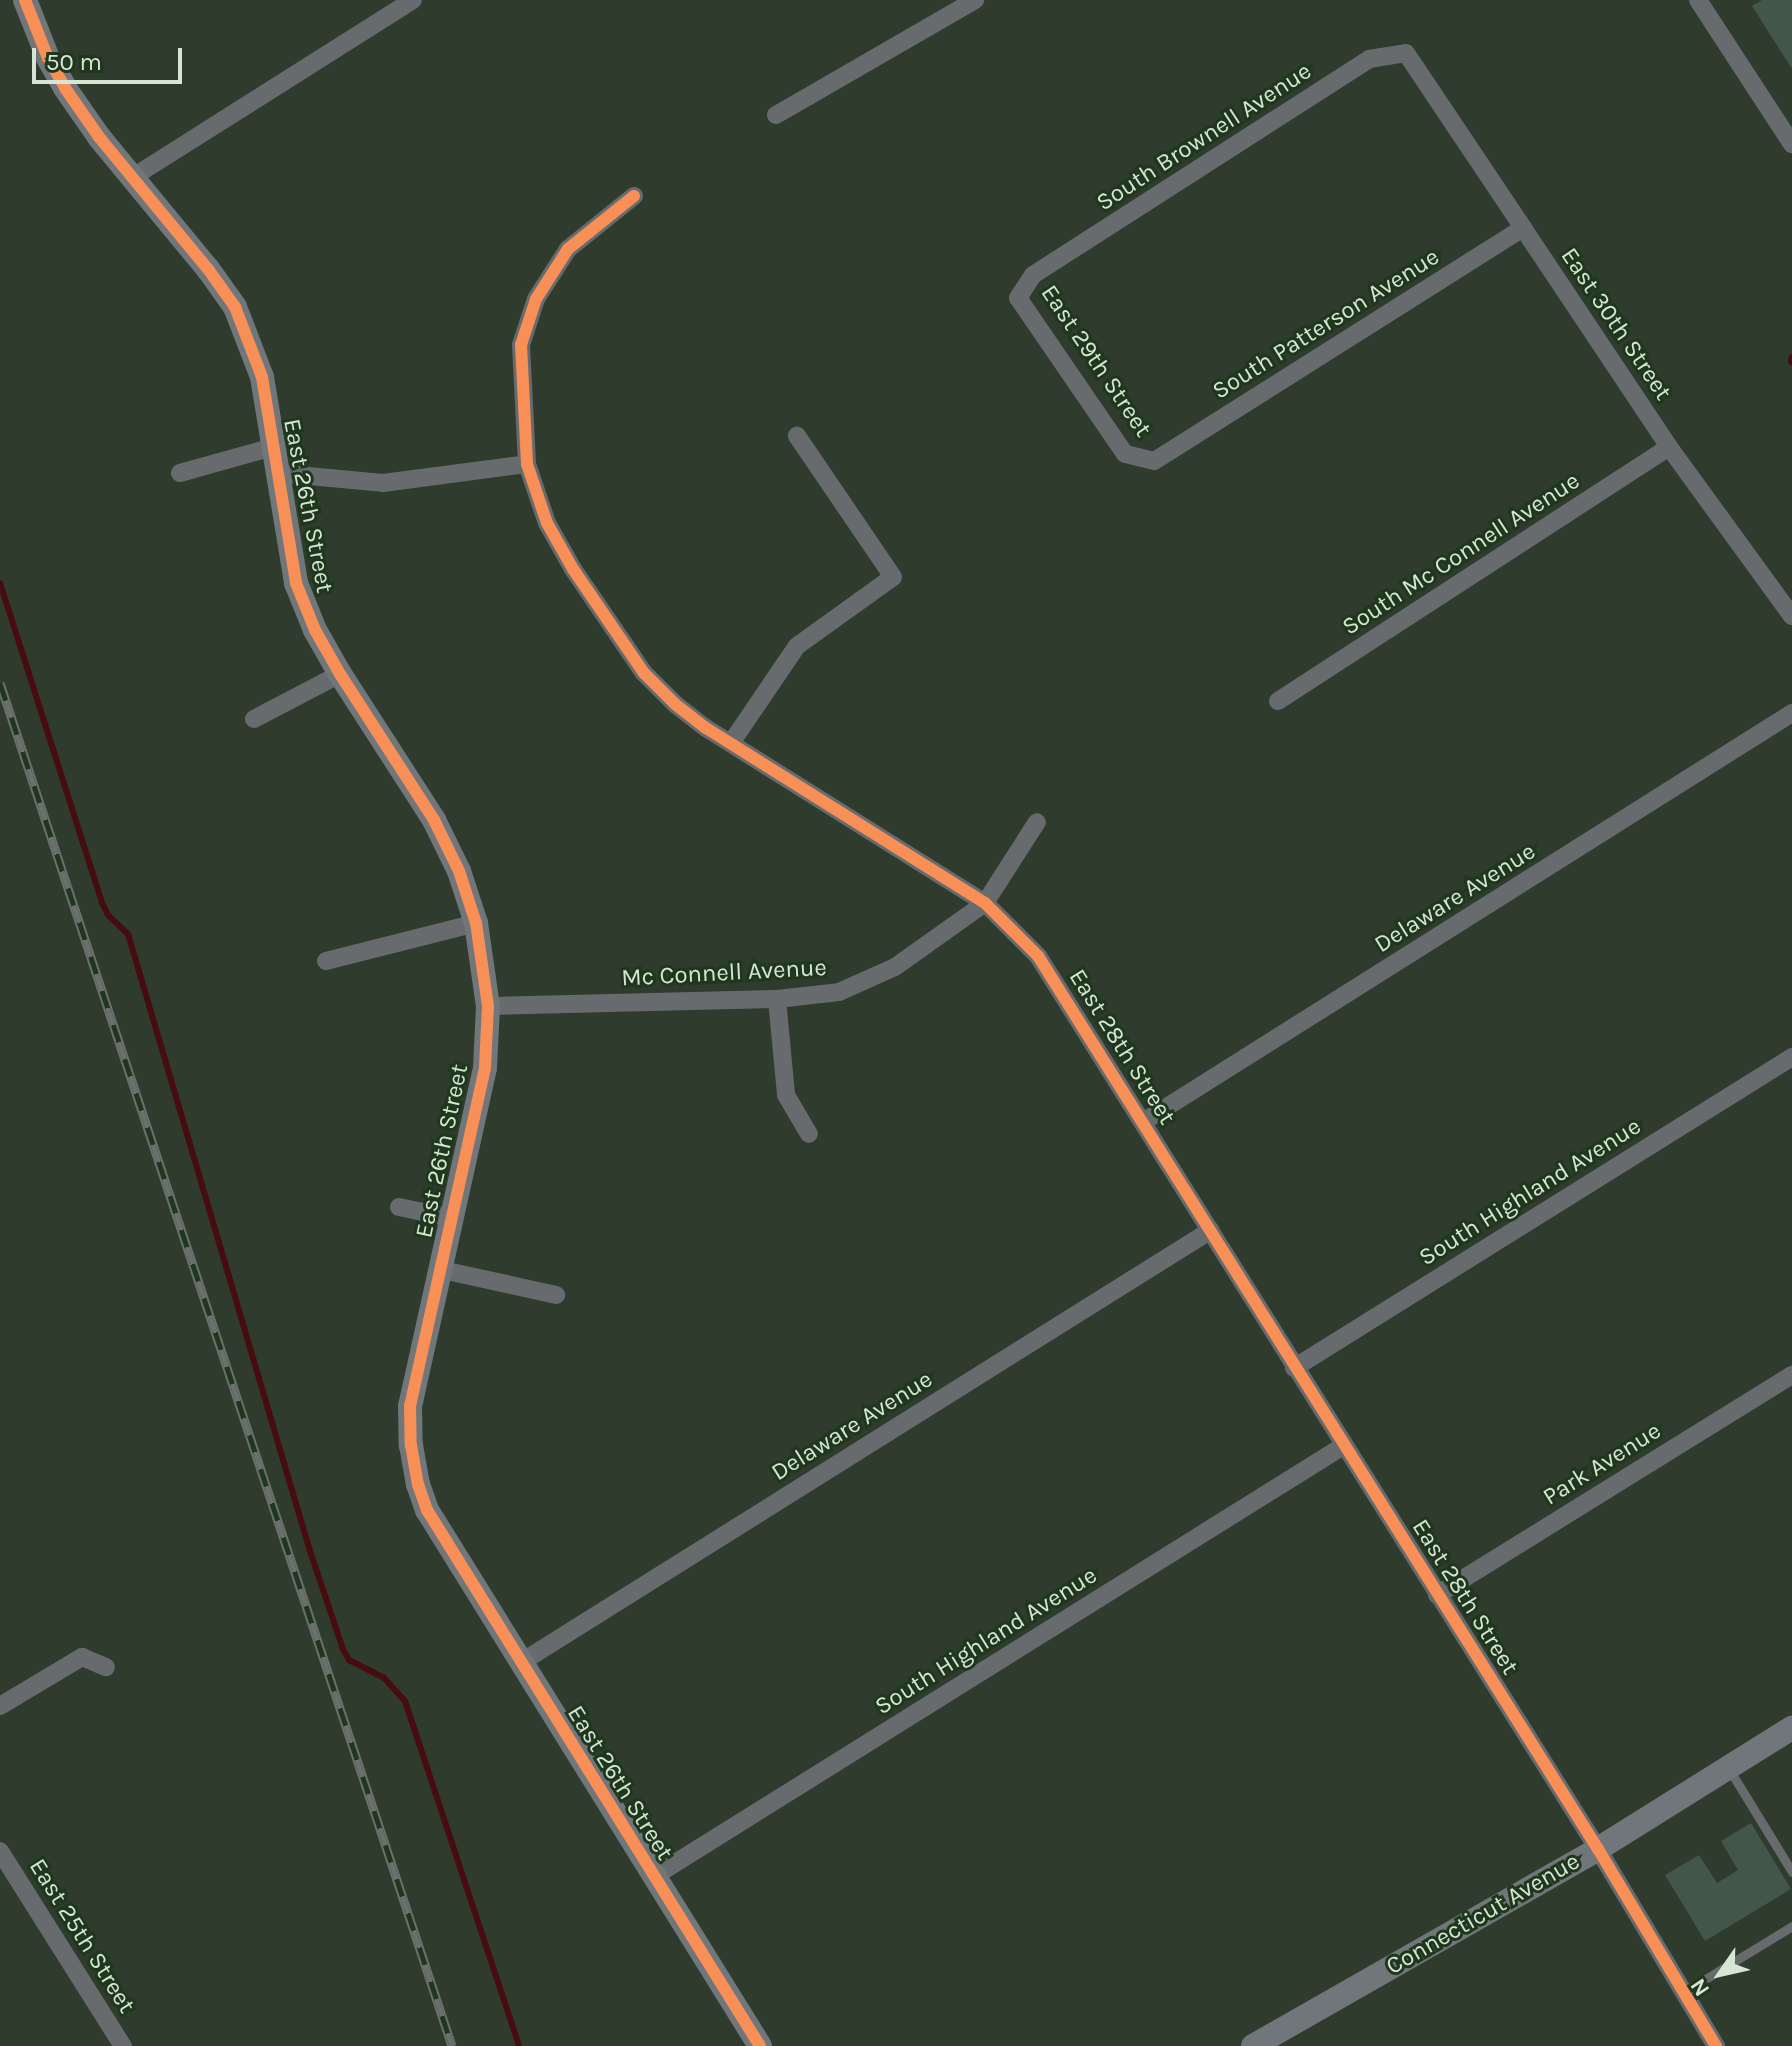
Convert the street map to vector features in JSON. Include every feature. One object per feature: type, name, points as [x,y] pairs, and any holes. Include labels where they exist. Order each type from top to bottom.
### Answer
[{"type":"street","name":"East 26th Street","points":[[25,0],[48,58],[65,88],[235,307],[262,377],[296,583],[315,630],[340,674],[434,820],[459,871],[476,923],[488,1006],[479,1107],[438,1269],[410,1406],[411,1445],[418,1484],[441,1537],[760,2046]]},
{"type":"street","points":[[133,177],[413,0]]},
{"type":"street","points":[[776,115],[975,0]]},
{"type":"street","points":[[1698,0],[1792,144]]},
{"type":"street","name":"East 30th Street","points":[[1406,53],[1669,447],[1792,616]]},
{"type":"street","name":"South Brownell Avenue","points":[[1033,275],[1369,59],[1406,53]]},
{"type":"street","name":"East 28th Street","points":[[634,196],[568,249],[549,274],[527,321],[520,370],[527,464],[547,523],[624,646],[644,673],[675,704],[731,743],[985,903],[1038,956],[1598,1849],[1716,2046]]},
{"type":"street","name":"South Patterson Avenue","points":[[1154,461],[1523,228]]},
{"type":"street","name":"East 29th Street","points":[[1033,275],[1018,298],[1125,454],[1154,461]]},
{"type":"street","points":[[731,743],[797,646],[893,577],[797,436]]},
{"type":"street","points":[[180,473],[273,447]]},
{"type":"street","name":"South Mc Connell Avenue","points":[[1278,701],[1669,447]]},
{"type":"street","points":[[276,473],[383,483],[527,464]]},
{"type":"street","points":[[254,719],[340,674]]},
{"type":"street","name":"Delaware Avenue","points":[[1143,1122],[1792,713]]},
{"type":"street","name":"Mc Connell Avenue","points":[[488,1006],[777,999],[839,992],[873,979],[985,903],[1037,822]]},
{"type":"street","points":[[326,961],[476,923]]},
{"type":"street","points":[[777,999],[786,1095],[809,1134]]},
{"type":"street","name":"South Highland Avenue","points":[[1294,1368],[1792,1057]]},
{"type":"street","points":[[399,1207],[451,1218]]},
{"type":"street","name":"Delaware Avenue","points":[[520,1663],[1211,1230]]},
{"type":"street","points":[[438,1269],[556,1295]]},
{"type":"street","name":"Park Avenue","points":[[1437,1595],[1792,1375]]},
{"type":"street","name":"South Highland Avenue","points":[[653,1877],[1343,1446]]},
{"type":"street","points":[[0,1706],[82,1657],[106,1667]]},
{"type":"street","name":"Connecticut Avenue","points":[[1253,2046],[1598,1849],[1792,1728]]},
{"type":"street","name":"East 25th Street","points":[[0,1851],[8,1881],[123,2046]]},
{"type":"lane","points":[[1729,1768],[1792,1872]]},
{"type":"lane","points":[[1684,1992],[1792,1926]]},
{"type":"building","points":[[1762,0],[1792,0],[1792,69],[1752,6]]},
{"type":"building","points":[[1751,1823],[1791,1889],[1705,1941],[1665,1875],[1699,1855],[1717,1883],[1738,1870],[1721,1841]]},
{"type":"waterway","points":[[1791,362],[1792,357]]},
{"type":"waterway","points":[[0,583],[102,903],[108,915],[128,934],[310,1551],[343,1649],[349,1660],[384,1678],[405,1701],[519,2046]]},
{"type":"railway","points":[[0,683],[452,2046]]},
{"type":"cycle path","points":[[25,0],[48,58],[65,88],[99,137],[208,269],[235,307],[262,377],[296,583],[315,630],[340,674],[434,820],[459,871],[476,923],[488,1006],[485,1068],[410,1406],[411,1445],[418,1484],[427,1510],[760,2046]]},
{"type":"cycle path","points":[[634,196],[568,249],[536,299],[521,345],[527,464],[547,523],[573,569],[644,673],[675,704],[706,728],[985,903],[1038,956],[1598,1849],[1716,2046]]}]
